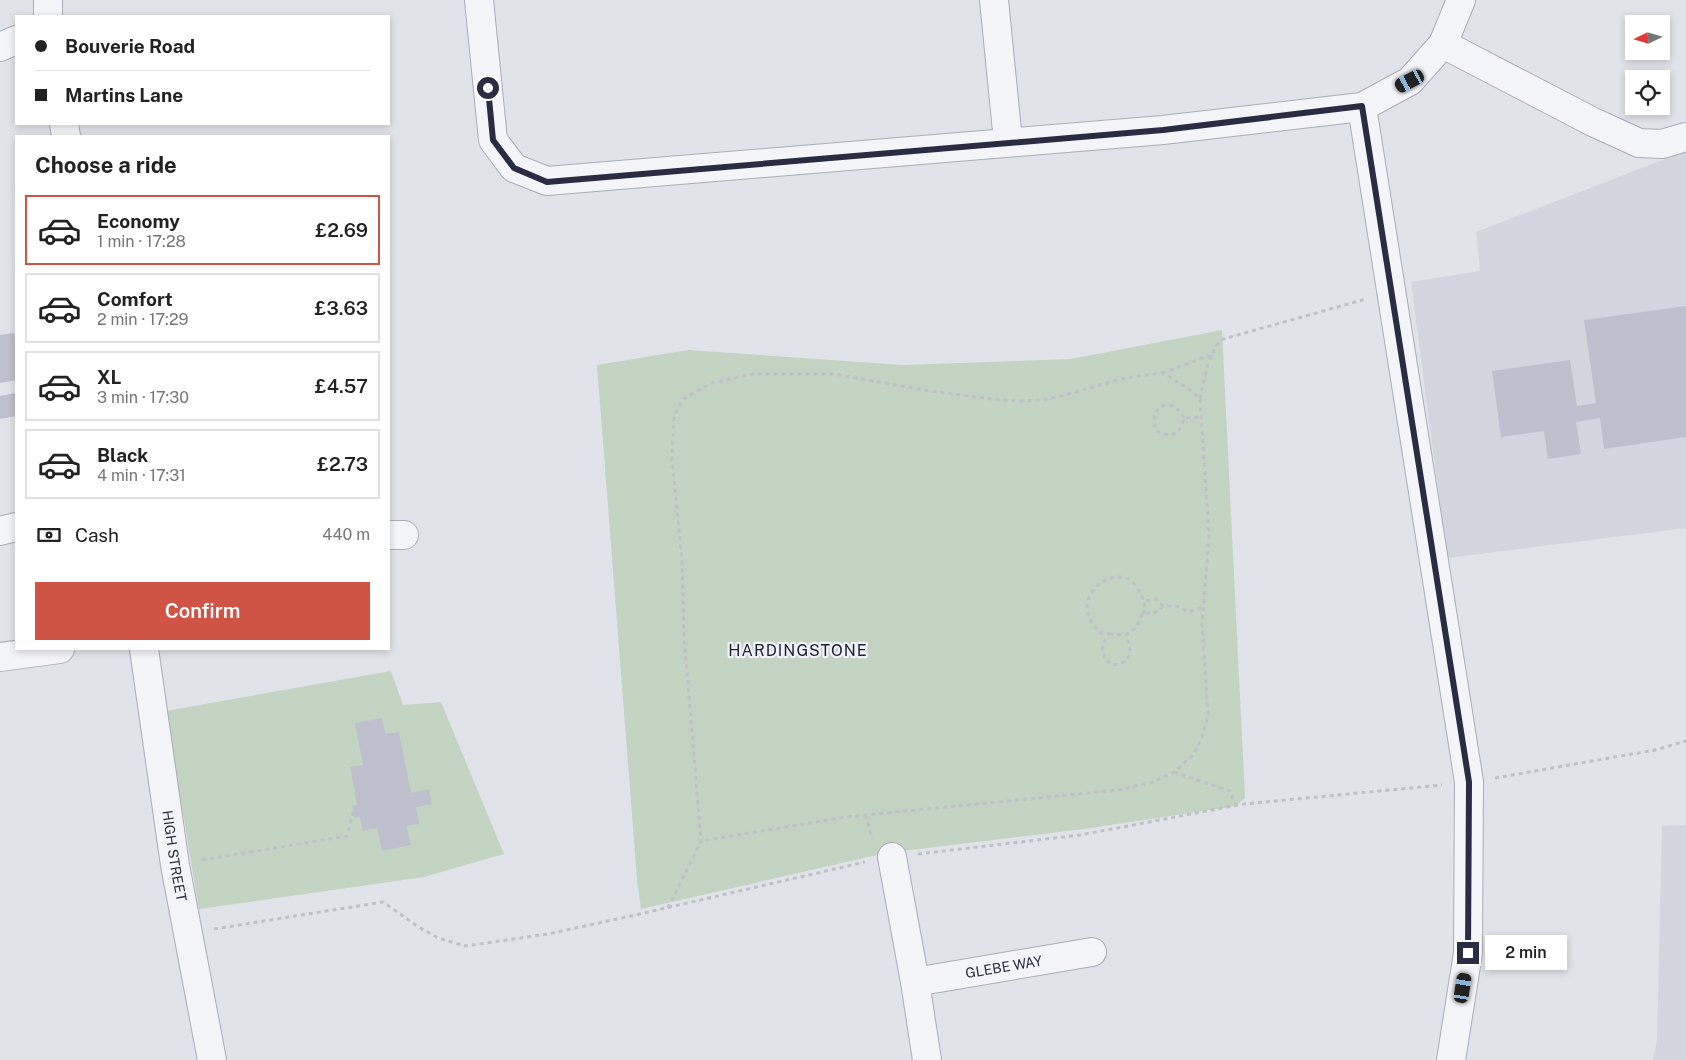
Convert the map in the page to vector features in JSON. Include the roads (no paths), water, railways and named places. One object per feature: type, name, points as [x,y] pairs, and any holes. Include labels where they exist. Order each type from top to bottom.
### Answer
[{"type":"street","points":[[48,0],[48,15]]},
{"type":"street","points":[[479,0],[493,140],[514,168],[547,182],[1163,130],[1362,106],[1410,81],[1442,44],[1461,0]]},
{"type":"street","points":[[994,0],[1008,142]]},
{"type":"street","points":[[0,47],[15,40]]},
{"type":"street","points":[[1442,44],[1593,122],[1639,143],[1662,144],[1686,137]]},
{"type":"street","points":[[1362,106],[1469,782],[1468,953],[1451,1060]]},
{"type":"street","points":[[0,531],[15,527]]},
{"type":"street","points":[[0,657],[52,650]]},
{"type":"street","name":"HIGH STREET","points":[[144,650],[186,933],[212,1060]]},
{"type":"street","points":[[892,857],[927,1060]]},
{"type":"street","name":"GLEBE WAY","points":[[915,982],[1092,952]]},
{"type":"district","name":"HARDINGSTONE","points":[[798,650]]}]
